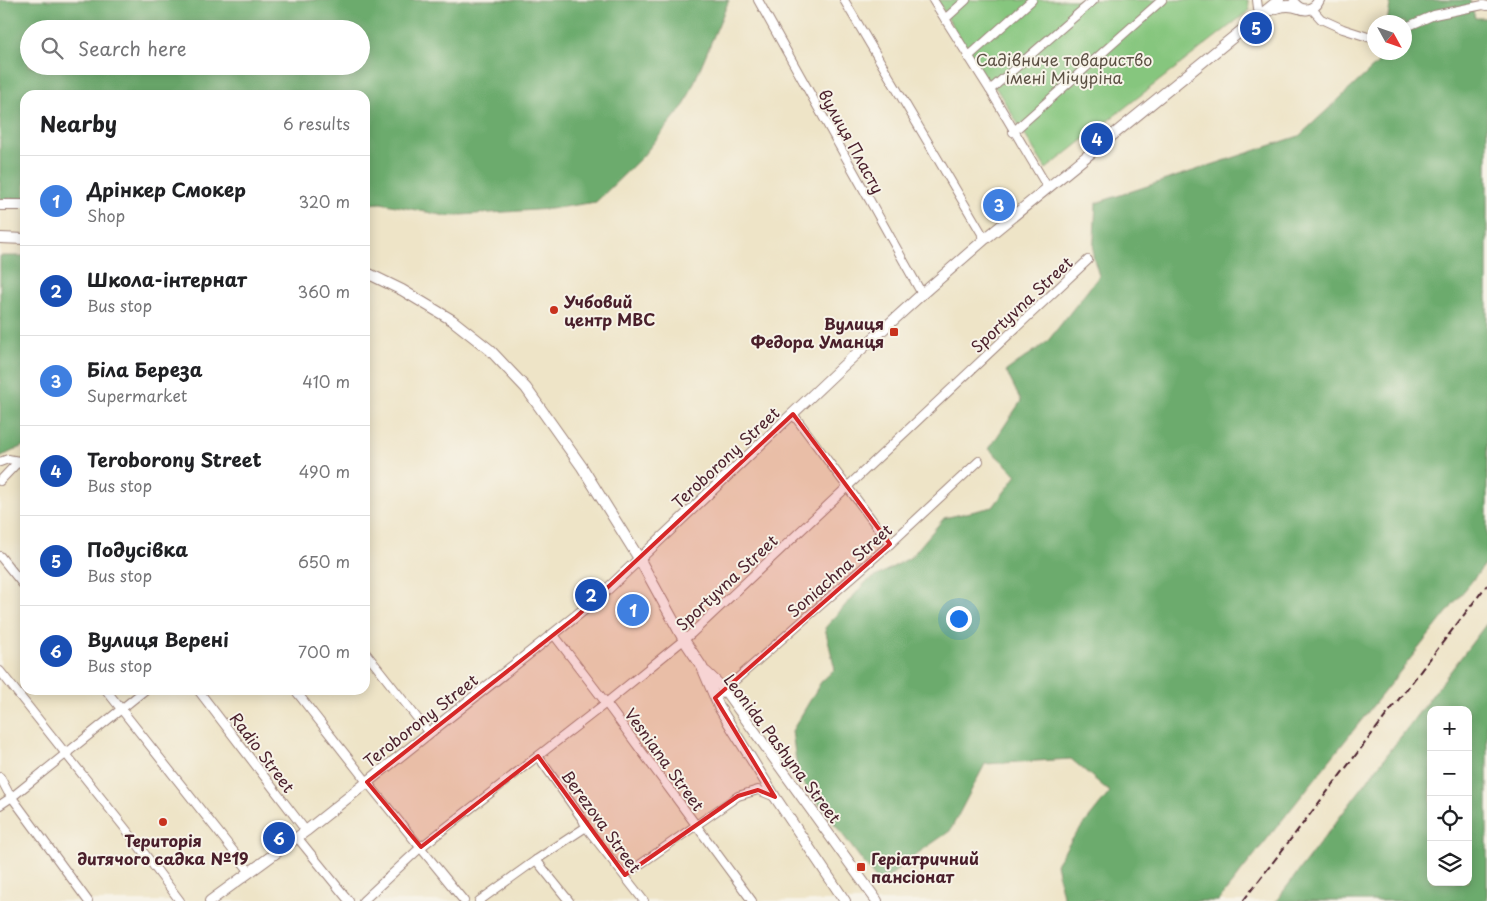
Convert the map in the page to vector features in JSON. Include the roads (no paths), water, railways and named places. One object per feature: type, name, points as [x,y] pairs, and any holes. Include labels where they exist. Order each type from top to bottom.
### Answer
[{"type":"main road","points":[[1255,19],[1279,0]]},
{"type":"main road","points":[[1255,19],[1282,6],[1293,6],[1296,4],[1305,10],[1312,9],[1319,0]]},
{"type":"main road","name":"Teroborony Street","points":[[210,901],[306,831],[596,600],[843,366],[922,294],[985,239],[1255,19]]},
{"type":"main road","points":[[0,205],[20,205]]},
{"type":"main road","points":[[0,238],[20,239]]},
{"type":"main road","points":[[370,274],[402,290],[452,320],[490,350],[526,388],[582,467],[640,560],[684,640],[702,668]]},
{"type":"main road","name":"Leonida Pashyna Street","points":[[702,668],[724,689],[876,901]]},
{"type":"main road","name":"Leonida Pashyna Street","points":[[702,668],[719,707],[775,797],[845,901]]},
{"type":"street","name":"вулиця Пласту","points":[[758,0],[922,294]]},
{"type":"street","points":[[844,0],[985,239]]},
{"type":"street","points":[[933,0],[990,90],[1013,132],[1048,188]]},
{"type":"street","points":[[945,19],[966,0]]},
{"type":"street","points":[[968,57],[1032,0]]},
{"type":"street","points":[[990,90],[1094,0]]},
{"type":"street","points":[[1013,132],[1162,0]]},
{"type":"street","points":[[1255,19],[1257,0]]},
{"type":"street","points":[[1412,25],[1434,16],[1483,5],[1487,6]]},
{"type":"street","points":[[1312,9],[1321,19],[1343,29],[1367,36]]},
{"type":"street","name":"Sportyvna Street","points":[[363,901],[421,847],[684,640],[1088,260]]},
{"type":"street","points":[[793,414],[890,544]]},
{"type":"street","points":[[0,462],[8,459],[20,459]]},
{"type":"street","points":[[0,481],[20,461]]},
{"type":"street","name":"Soniachna Street","points":[[714,698],[890,544],[979,461]]},
{"type":"street","points":[[0,556],[20,581]]},
{"type":"street","name":"Vesniana Street","points":[[554,635],[752,901]]},
{"type":"street","points":[[370,658],[428,733]]},
{"type":"street","points":[[0,671],[132,837],[180,901]]},
{"type":"street","points":[[110,695],[250,872]]},
{"type":"street","points":[[0,805],[138,695]]},
{"type":"street","name":"Radio Street","points":[[202,695],[306,831]]},
{"type":"street","points":[[299,695],[464,901]]},
{"type":"street","name":"Berezova Street","points":[[538,756],[586,827],[644,901]]},
{"type":"street","points":[[0,777],[12,797],[88,901]]},
{"type":"street","points":[[625,875],[738,796],[758,790],[775,797]]},
{"type":"street","points":[[479,901],[586,827]]},
{"type":"street","points":[[297,837],[349,901]]},
{"type":"street","points":[[536,860],[569,901]]},
{"type":"railway","points":[[1243,901],[1487,585]]},
{"type":"place","name":"Подусівка","points":[[1256,28]]},
{"type":"place","name":"Teroborony Street","points":[[1097,139]]},
{"type":"place","name":"Біла Береза","points":[[999,205]]},
{"type":"place","name":"Учбовий центр МВС","points":[[554,310]]},
{"type":"place","name":"Вулиця Федора Уманця","points":[[894,332]]},
{"type":"place","name":"Школа-інтернат","points":[[591,595]]},
{"type":"place","name":"Дрінкер Смокер","points":[[633,610]]},
{"type":"place","name":"Територія дитячого садка №19","points":[[163,822]]},
{"type":"place","name":"Вулиця Верені","points":[[279,838]]},
{"type":"place","name":"Геріатричний пансіонат","points":[[861,867]]},
{"type":"park label","name":"Садівниче товариство імені Мічуріна","points":[[1064,68]]}]
